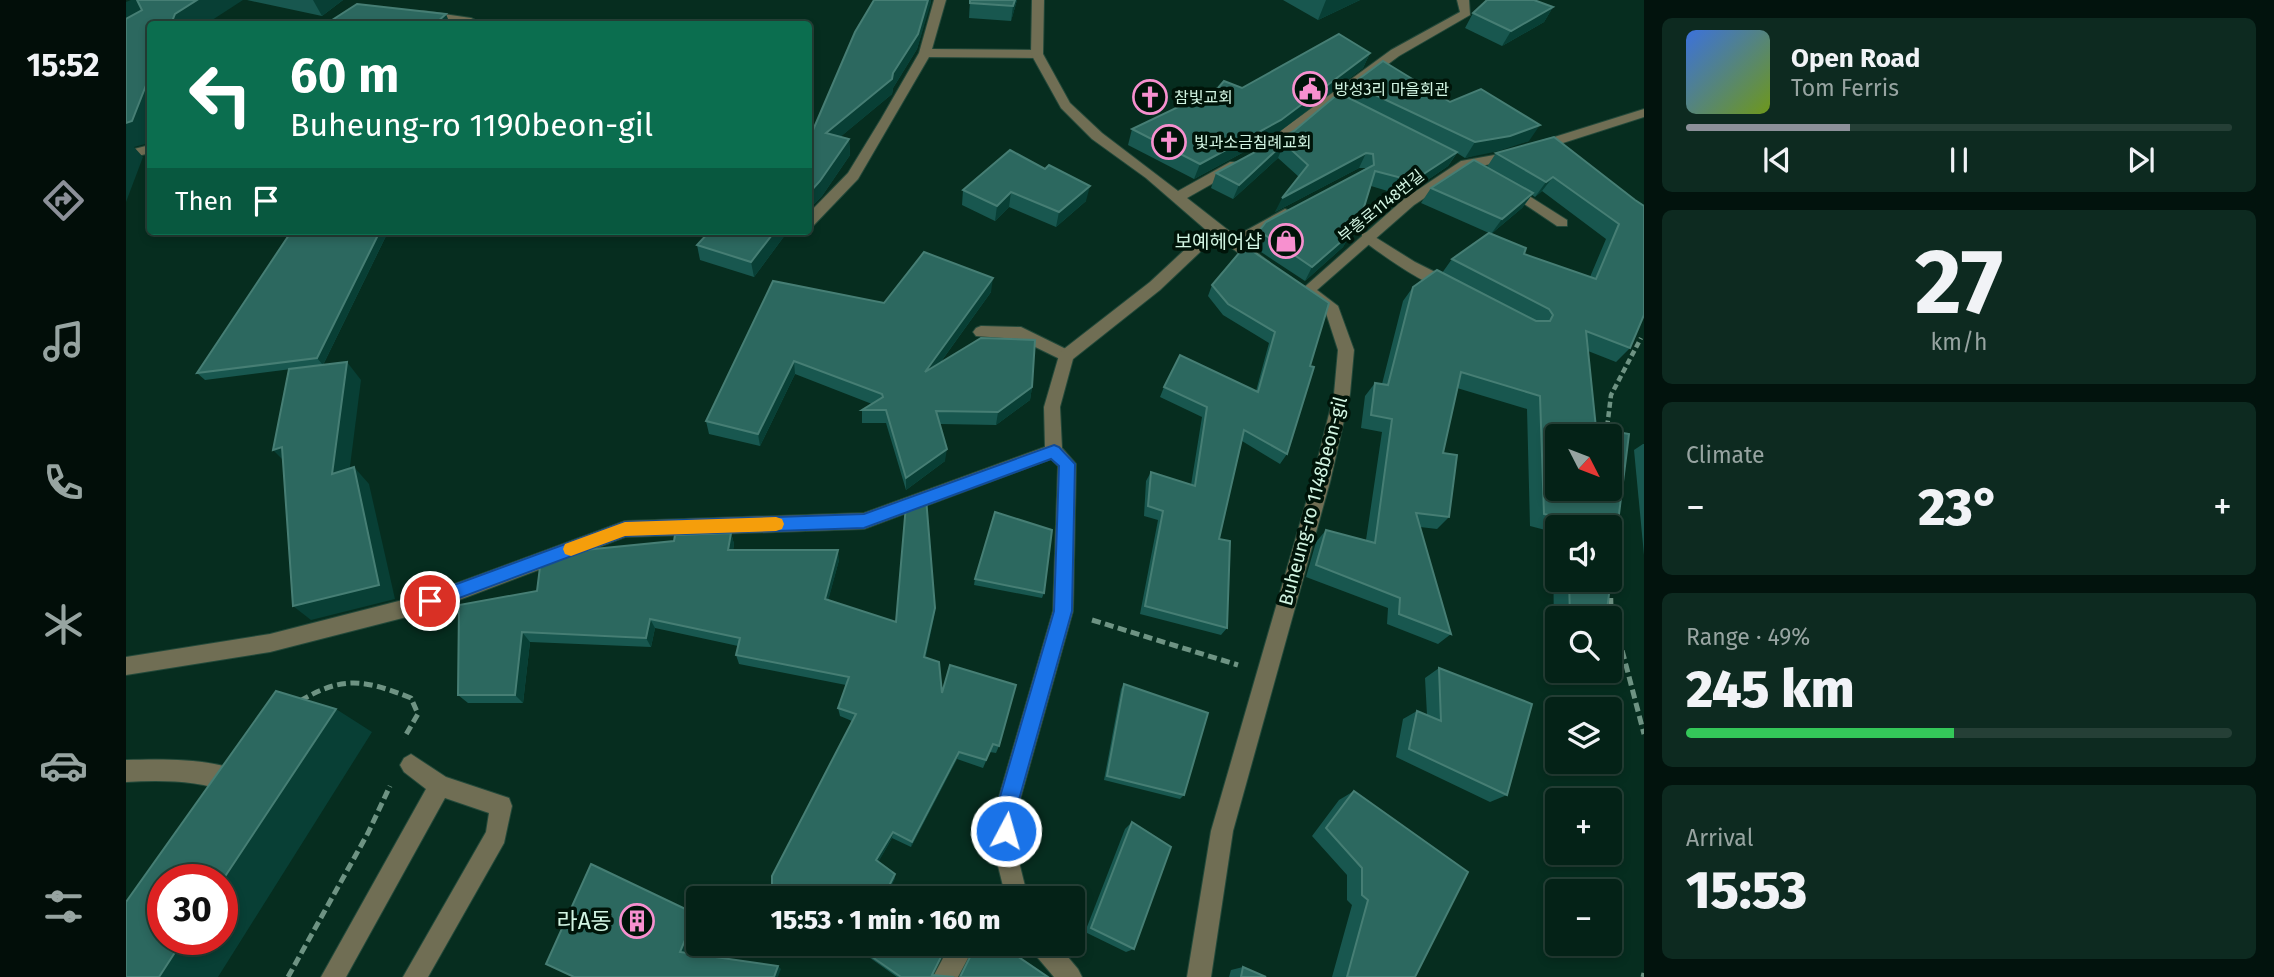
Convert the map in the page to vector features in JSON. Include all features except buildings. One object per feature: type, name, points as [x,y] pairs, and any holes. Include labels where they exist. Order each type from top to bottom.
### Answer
[{"type":"street","points":[[812,219],[853,176],[925,53],[940,0]]},
{"type":"street","points":[[1038,0],[1037,54],[1065,105],[1097,136],[1122,152],[1215,230],[1275,270]]},
{"type":"street","points":[[1177,198],[1281,140],[1331,99],[1395,53],[1466,13],[1463,0]]},
{"type":"street","points":[[408,12],[465,21]]},
{"type":"street","points":[[339,21],[347,13]]},
{"type":"street","points":[[925,53],[1037,54]]},
{"type":"street","points":[[1331,99],[1349,108]]},
{"type":"street","name":"부흥로1148번길","points":[[1302,287],[1461,161],[1502,158],[1644,113]]},
{"type":"street","points":[[126,155],[147,150]]},
{"type":"street","points":[[1461,161],[1562,223]]},
{"type":"street","points":[[1232,242],[1302,205]]},
{"type":"street","points":[[1014,886],[1006,854],[1007,807],[1063,611],[1067,464],[1054,451],[1052,407],[1066,356],[1155,286],[1215,230]]},
{"type":"street","points":[[1367,237],[1410,266],[1458,290]]},
{"type":"street","name":"Buheung-ro 1148beon-gil","points":[[1199,977],[1222,831],[1321,482],[1342,394],[1346,350],[1333,310],[1302,287]]},
{"type":"street","points":[[981,332],[1021,333],[1066,356]]},
{"type":"street","points":[[126,666],[270,643],[430,601],[625,529],[864,521],[1054,451]]},
{"type":"street","points":[[407,755],[440,786],[500,806],[496,835],[415,977]]},
{"type":"street","points":[[126,771],[159,769],[232,779],[217,800]]},
{"type":"street","points":[[333,977],[440,786]]},
{"type":"street","points":[[945,977],[957,956]]},
{"type":"street","points":[[1051,956],[1070,977]]},
{"type":"path","points":[[1605,424],[1612,386],[1641,338]]},
{"type":"path","points":[[1611,592],[1611,608],[1644,734]]},
{"type":"path","points":[[1063,611],[1265,674]]},
{"type":"path","points":[[297,703],[328,685],[346,683],[382,686],[411,698],[418,714],[404,734],[407,755]]},
{"type":"path","points":[[288,977],[368,832],[391,783]]},
{"type":"slow traffic","points":[[571,549],[625,529],[776,524]]},
{"type":"place","name":"방성3리 마을회관","points":[[1310,89]]},
{"type":"place","name":"참빛교회","points":[[1150,97]]},
{"type":"place","name":"빛과소금침례교회","points":[[1169,142]]},
{"type":"place","name":"보예헤어샵","points":[[1286,241]]},
{"type":"place","name":"라A동","points":[[637,921]]},
{"type":"route","points":[[430,601],[625,529],[864,521],[1044,457],[1054,451],[1067,464],[1063,611],[1007,807],[1006,831]]}]
